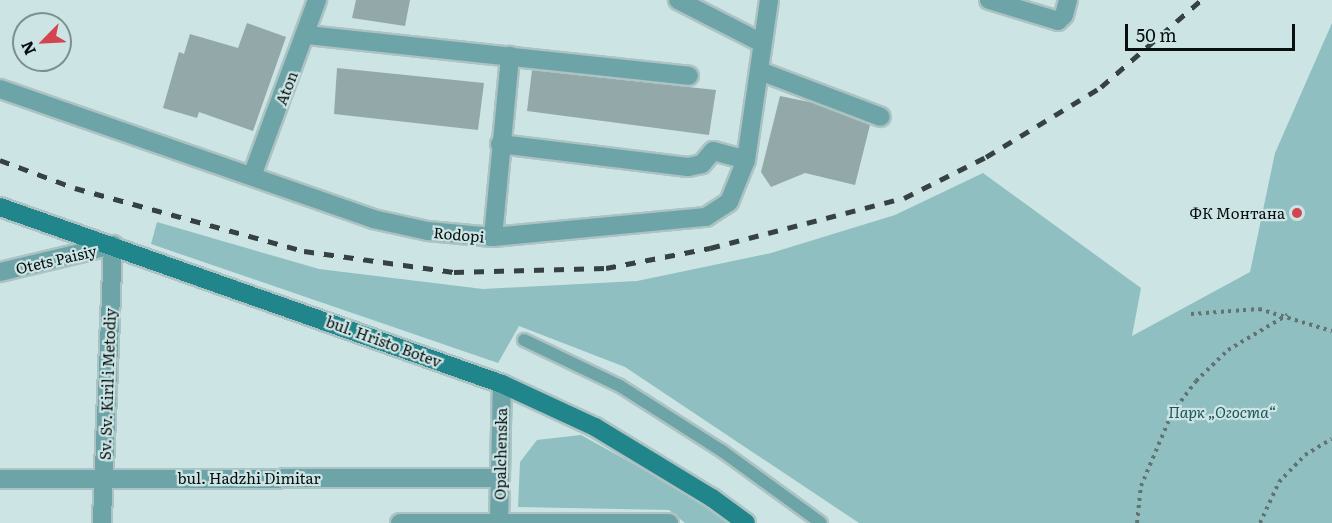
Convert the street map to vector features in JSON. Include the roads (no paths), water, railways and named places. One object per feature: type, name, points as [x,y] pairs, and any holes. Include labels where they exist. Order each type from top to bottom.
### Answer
[{"type":"street","name":"Aton","points":[[252,176],[307,35],[317,0]]},
{"type":"street","points":[[678,0],[762,43]]},
{"type":"street","name":"Rodopi","points":[[0,89],[374,219],[428,231],[493,237],[706,217],[729,202],[746,160],[770,0]]},
{"type":"street","points":[[989,0],[1058,21],[1064,15],[1068,0]]},
{"type":"street","points":[[307,35],[689,76]]},
{"type":"street","points":[[493,237],[510,56]]},
{"type":"street","points":[[759,71],[881,117]]},
{"type":"street","points":[[500,144],[688,168],[702,165],[713,151],[746,160]]},
{"type":"street","name":"bul. Hristo Botev","points":[[0,207],[502,384],[595,427],[712,498],[746,523]]},
{"type":"street","name":"Otets Paisiy","points":[[0,272],[113,245]]},
{"type":"street","name":"Sv. Sv. Kiril i Metodiy","points":[[102,523],[113,245]]},
{"type":"street","name":"Opalchenska","points":[[499,522],[502,384]]},
{"type":"street","name":"bul. Hadzhi Dimitar","points":[[0,479],[499,478]]},
{"type":"street","points":[[400,523],[669,523]]},
{"type":"lane","points":[[524,340],[620,387],[722,451],[822,523]]},
{"type":"railway","points":[[0,160],[75,188],[304,251],[454,272],[606,268],[710,248],[904,198],[986,157],[1101,87],[1201,0]]},
{"type":"place","name":"ФК Монтана","points":[[1297,213]]},
{"type":"park label","name":"Парк „Огоста“","points":[[1222,412]]}]
